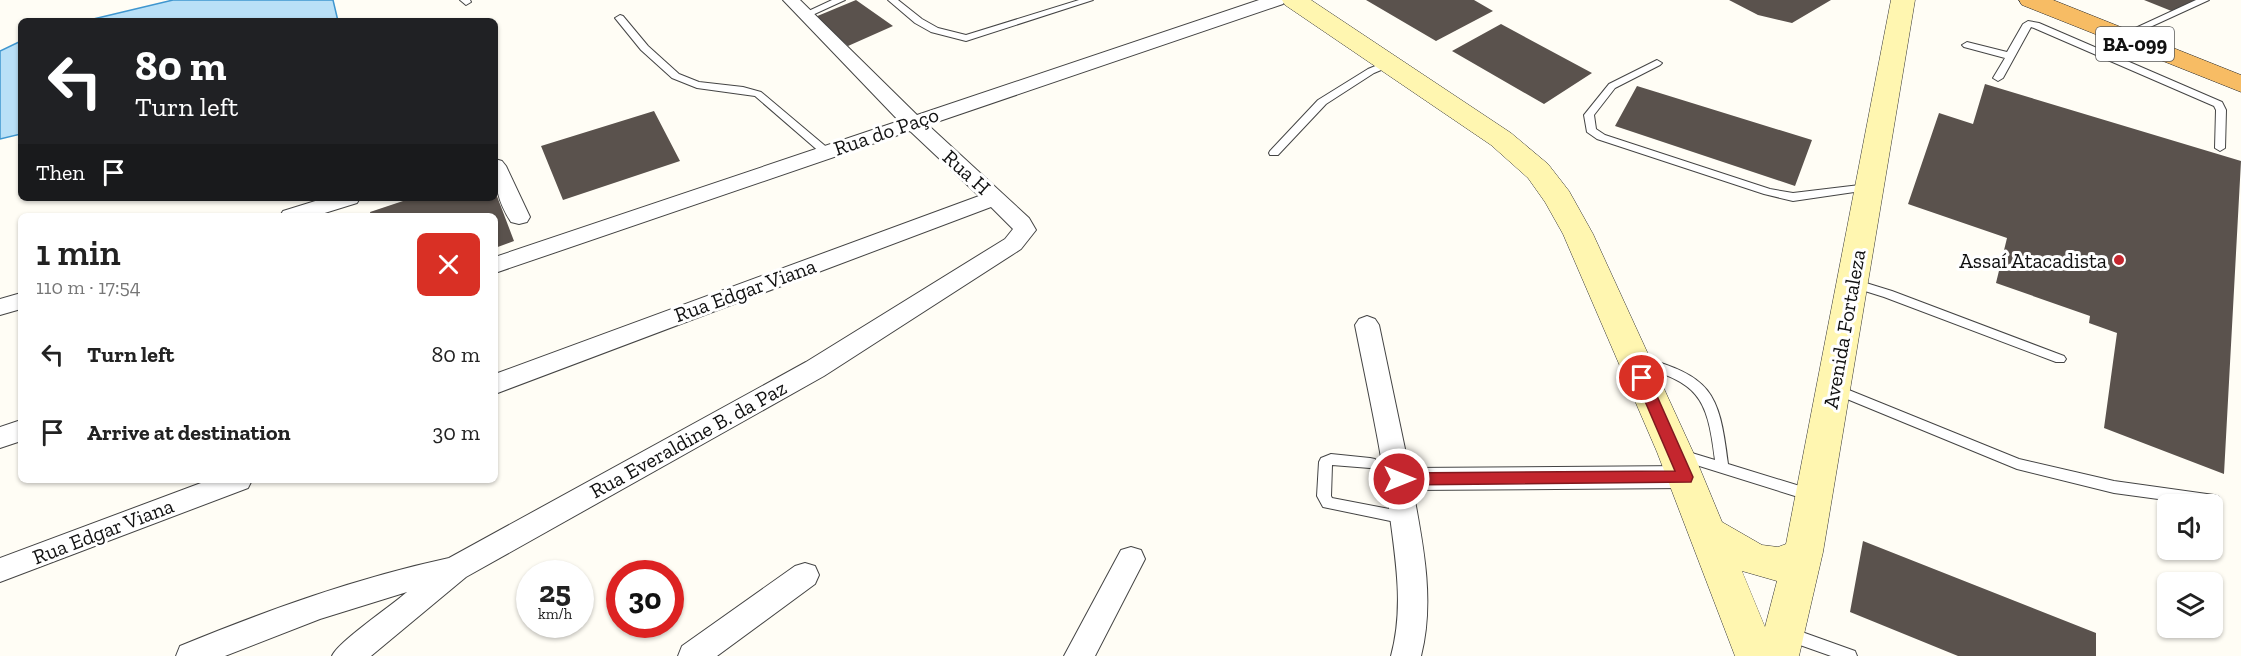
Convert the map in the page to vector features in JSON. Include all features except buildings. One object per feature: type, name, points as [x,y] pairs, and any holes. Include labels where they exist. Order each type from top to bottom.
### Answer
[{"type":"highway","name":"BA-099","points":[[2031,0],[2241,84]]},
{"type":"highway","name":"BA-099","points":[[2064,0],[2134,31],[2241,73]]},
{"type":"main road","points":[[1294,0],[1468,114],[1538,171],[1558,198],[1578,234],[1709,534],[1773,648]]},
{"type":"main road","name":"Avenida Fortaleza","points":[[1773,648],[1804,552],[1903,0]]},
{"type":"main road","points":[[1709,534],[1738,551],[1764,562],[1789,563],[1804,552]]},
{"type":"street","name":"Rua do Paço","points":[[498,264],[1277,0]]},
{"type":"street","name":"Rua H","points":[[791,2],[912,122],[1021,223]]},
{"type":"street","points":[[498,172],[519,216]]},
{"type":"street","name":"Rua Edgar Viana","points":[[498,383],[995,198]]},
{"type":"street","points":[[304,213],[346,203]]},
{"type":"street","name":"Rua Everaldine B. da Paz","points":[[347,656],[379,634],[456,568],[815,369],[1013,244],[1024,235],[1025,230],[1021,223]]},
{"type":"street","points":[[0,307],[18,302]]},
{"type":"street","points":[[1367,325],[1399,479],[1415,600],[1414,629],[1406,656]]},
{"type":"street","points":[[0,438],[18,431]]},
{"type":"street","points":[[1399,479],[1680,465]]},
{"type":"street","name":"Rua Edgar Viana","points":[[0,570],[231,483]]},
{"type":"street","points":[[1079,656],[1131,559]]},
{"type":"street","points":[[191,656],[342,598],[402,579],[456,568]]},
{"type":"street","points":[[693,656],[805,575]]},
{"type":"lane","points":[[805,15],[840,0]]},
{"type":"lane","points":[[893,0],[929,30],[945,36],[966,38],[1088,0]]},
{"type":"lane","points":[[2134,31],[2204,0]]},
{"type":"lane","points":[[620,18],[631,34],[675,76],[698,86],[739,89],[758,94],[826,152]]},
{"type":"lane","points":[[1998,78],[2028,24],[2031,24],[2218,104],[2221,110],[2220,148]]},
{"type":"lane","points":[[1967,45],[2010,56]]},
{"type":"lane","points":[[1274,153],[1322,102],[1371,71],[1390,63]]},
{"type":"lane","points":[[1657,63],[1612,86],[1589,115],[1591,130],[1601,137],[1768,192],[1793,196],[1869,187]]},
{"type":"lane","points":[[1852,283],[1888,294],[2060,359]]},
{"type":"lane","points":[[1634,360],[1674,370],[1693,380],[1704,395],[1717,421],[1722,467]]},
{"type":"lane","points":[[1833,389],[2017,464],[2114,486],[2167,494]]},
{"type":"lane","points":[[1370,463],[1331,459],[1326,462],[1324,496],[1328,503],[1405,518]]},
{"type":"lane","points":[[1680,465],[1722,467],[1814,496]]},
{"type":"lane","points":[[1773,648],[1850,656]]},
{"type":"water","points":[[173,0],[333,0],[337,18],[98,18]]},
{"type":"water","points":[[18,42],[18,135],[0,139],[0,51]]},
{"type":"place","name":"Assaí Atacadista","points":[[2119,260]]},
{"type":"route","points":[[1399,479],[1686,477],[1642,378]]}]
